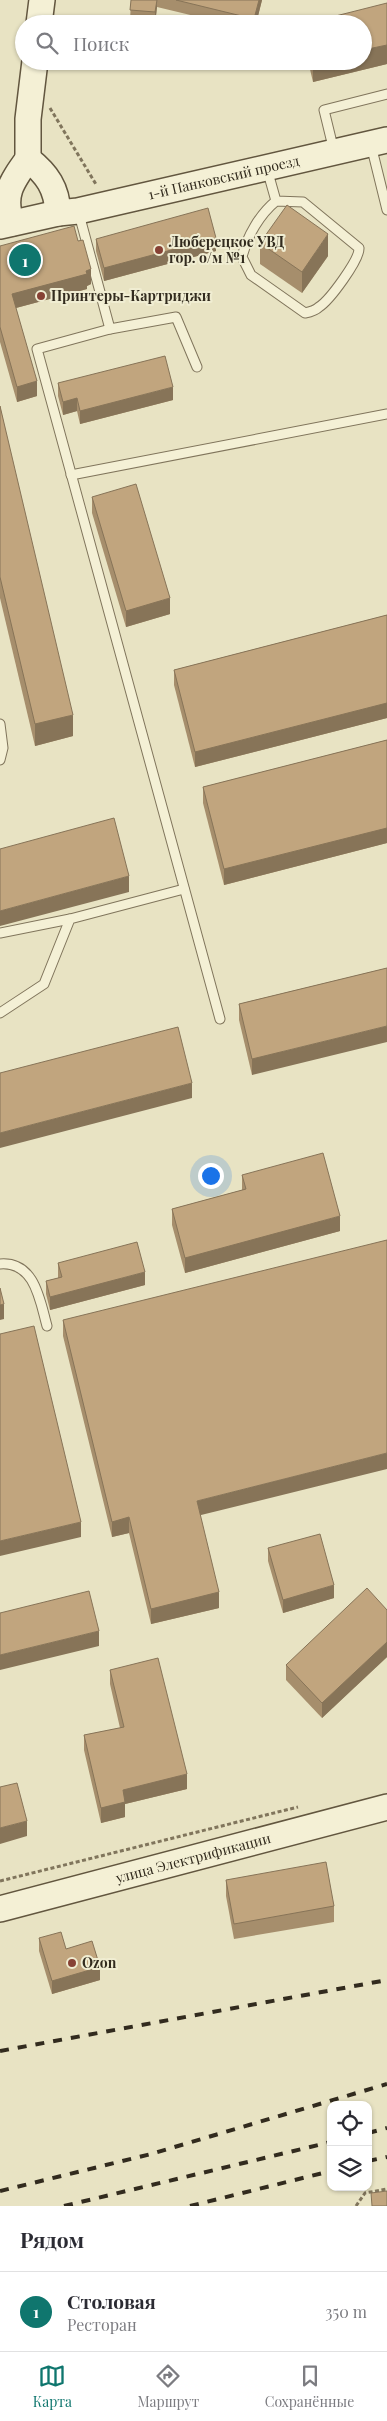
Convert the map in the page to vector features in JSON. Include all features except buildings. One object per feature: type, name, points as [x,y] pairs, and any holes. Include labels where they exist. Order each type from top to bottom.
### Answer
[{"type":"street","points":[[40,15],[42,0]]},
{"type":"street","points":[[34,70],[28,119],[28,159],[42,170],[52,183],[58,201],[68,212]]},
{"type":"street","name":"1-й Панковский проезд","points":[[28,159],[12,184],[7,199],[6,225],[379,142]]},
{"type":"street","name":"улица Электрификации","points":[[0,1908],[387,1807]]},
{"type":"lane","points":[[334,151],[324,110],[387,94]]},
{"type":"lane","points":[[379,142],[387,210]]},
{"type":"lane","points":[[266,167],[276,200]]},
{"type":"lane","points":[[276,200],[303,202],[359,248],[356,259],[325,303],[310,312],[305,313],[251,275],[242,256],[250,235],[265,212],[276,200]]},
{"type":"lane","points":[[68,212],[110,329]]},
{"type":"lane","points":[[197,367],[176,317],[110,329],[37,349],[220,1019]]},
{"type":"lane","points":[[71,475],[387,414]]},
{"type":"lane","points":[[0,724],[3,748],[0,760]]},
{"type":"lane","points":[[0,933],[70,919],[184,889]]},
{"type":"lane","points":[[0,1013],[44,984],[70,919]]},
{"type":"lane","points":[[0,1264],[18,1266],[35,1284],[47,1326]]},
{"type":"path","points":[[47,104],[100,191]]},
{"type":"path","points":[[0,1881],[300,1806]]},
{"type":"path","points":[[356,2206],[364,2193],[387,2188]]},
{"type":"railway","points":[[0,2051],[387,1980]]},
{"type":"railway","points":[[0,2191],[151,2154],[387,2084]]},
{"type":"railway","points":[[372,2132],[387,2128]]},
{"type":"railway","points":[[64,2206],[327,2143]]},
{"type":"railway","points":[[372,2160],[387,2157]]},
{"type":"railway","points":[[190,2206],[327,2172]]},
{"type":"place","name":"Люберецкое УВД гор. о/м №1","points":[[159,250]]},
{"type":"place","name":"Столовая","points":[[25,260]]},
{"type":"place","name":"Принтеры-Картриджи","points":[[41,296]]},
{"type":"place","name":"Ozon","points":[[72,1963]]}]
